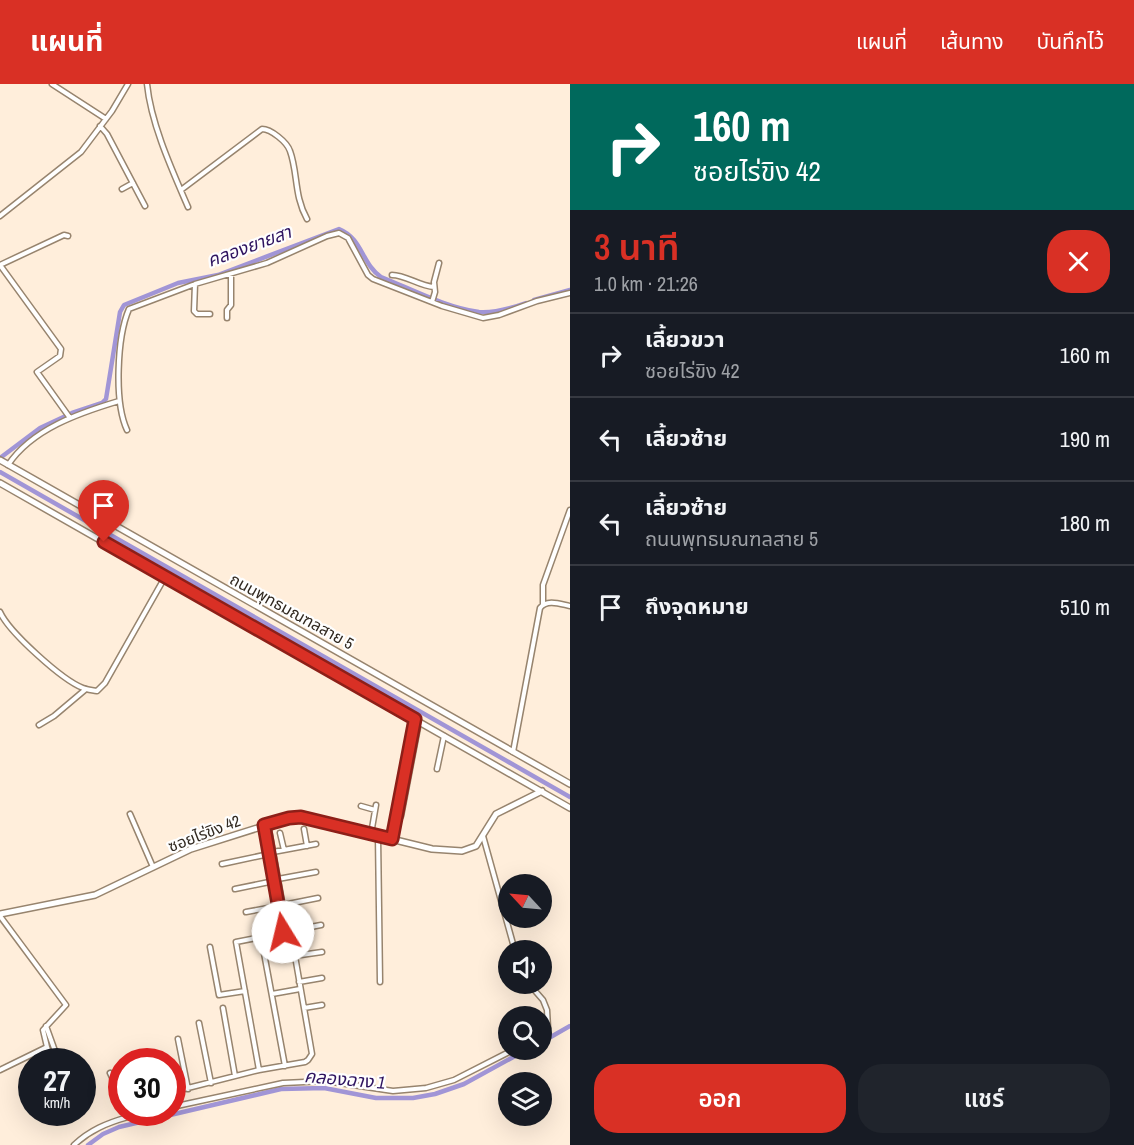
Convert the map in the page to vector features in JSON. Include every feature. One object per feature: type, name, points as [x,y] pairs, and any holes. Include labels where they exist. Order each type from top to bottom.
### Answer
[{"type":"main road","name":"ถนนพุทธมณฑลสาย 5","points":[[4,463],[570,784]]},
{"type":"main road","name":"ถนนพุทธมณฑลสาย 5","points":[[0,483],[570,807]]},
{"type":"main road","name":"ซอยไร่ขิง 42","points":[[0,915],[95,895],[191,849],[289,818],[301,817],[454,852],[476,846],[493,818],[500,811],[542,791]]},
{"type":"street","points":[[52,84],[106,119]]},
{"type":"street","points":[[0,216],[81,152],[129,84]]},
{"type":"street","points":[[147,84],[150,105],[188,207]]},
{"type":"street","points":[[100,126],[145,206]]},
{"type":"street","points":[[181,190],[262,129],[266,129],[282,140],[290,150],[297,191],[307,219]]},
{"type":"street","points":[[122,189],[133,183]]},
{"type":"street","points":[[127,430],[119,401],[120,344],[129,309],[195,284],[267,263],[327,236],[339,233],[348,238],[370,277],[483,318],[570,293]]},
{"type":"street","points":[[68,236],[64,235],[0,265],[61,349],[60,356],[37,372],[70,417]]},
{"type":"street","points":[[433,301],[439,263]]},
{"type":"street","points":[[227,318],[231,305],[231,274]]},
{"type":"street","points":[[392,275],[400,275],[434,290]]},
{"type":"street","points":[[195,284],[194,311],[197,314],[210,314]]},
{"type":"street","points":[[4,463],[41,434],[70,417],[119,401]]},
{"type":"street","points":[[513,752],[538,614],[543,605],[543,585],[570,510]]},
{"type":"street","points":[[0,612],[12,629],[43,660],[80,687],[97,691],[105,683],[165,577]]},
{"type":"street","points":[[543,605],[550,603],[570,606]]},
{"type":"street","points":[[39,725],[54,716],[86,689]]},
{"type":"street","points":[[392,839],[401,816],[417,720]]},
{"type":"street","points":[[437,769],[444,736]]},
{"type":"street","points":[[361,806],[376,808],[374,835],[380,981]]},
{"type":"street","points":[[130,814],[153,867]]},
{"type":"street","points":[[178,1039],[188,1089],[259,1070],[305,1062],[312,1054],[266,824]]},
{"type":"street","points":[[304,829],[307,846]]},
{"type":"street","points":[[280,833],[284,850]]},
{"type":"street","points":[[483,836],[512,940]]},
{"type":"street","points":[[222,864],[316,844]]},
{"type":"street","points":[[235,889],[316,872]]},
{"type":"street","points":[[246,912],[318,898]]},
{"type":"street","points":[[0,915],[65,1003],[64,1008],[46,1026],[43,1033],[47,1047],[0,1070]]},
{"type":"street","points":[[259,1070],[236,942],[321,925]]},
{"type":"street","points":[[261,937],[285,1066]]},
{"type":"street","points":[[210,947],[219,995],[245,991]]},
{"type":"street","points":[[294,956],[322,952]]},
{"type":"street","points":[[299,982],[322,978]]},
{"type":"street","points":[[272,994],[300,989]]},
{"type":"street","points":[[304,1008],[322,1005]]},
{"type":"street","points":[[223,1008],[236,1076]]},
{"type":"street","points":[[199,1023],[211,1083]]},
{"type":"street","points":[[46,1026],[54,1048]]},
{"type":"street","points":[[186,1104],[283,1083],[326,1082],[393,1091],[426,1088],[454,1080],[498,1058]]},
{"type":"street","points":[[74,1145],[84,1135],[108,1122]]},
{"type":"waterway","name":"คลองยายสา","points":[[0,458],[40,428],[72,413],[102,403],[106,399],[120,312],[124,305],[178,283],[218,275],[339,229],[353,239],[369,265],[381,277],[454,307],[491,312],[526,303]]},
{"type":"waterway","name":"คลองยายสา","points":[[534,300],[570,290]]},
{"type":"waterway","points":[[0,472],[570,797]]},
{"type":"waterway","name":"คลองฉาง 1","points":[[552,1036],[570,1026]]},
{"type":"waterway","name":"คลองฉาง 1","points":[[88,1145],[103,1134],[119,1127],[281,1089],[324,1088],[376,1098],[413,1098],[435,1094],[464,1084],[508,1060]]},
{"type":"route","points":[[104,542],[415,719],[392,839],[301,817],[264,825],[283,932]]}]
